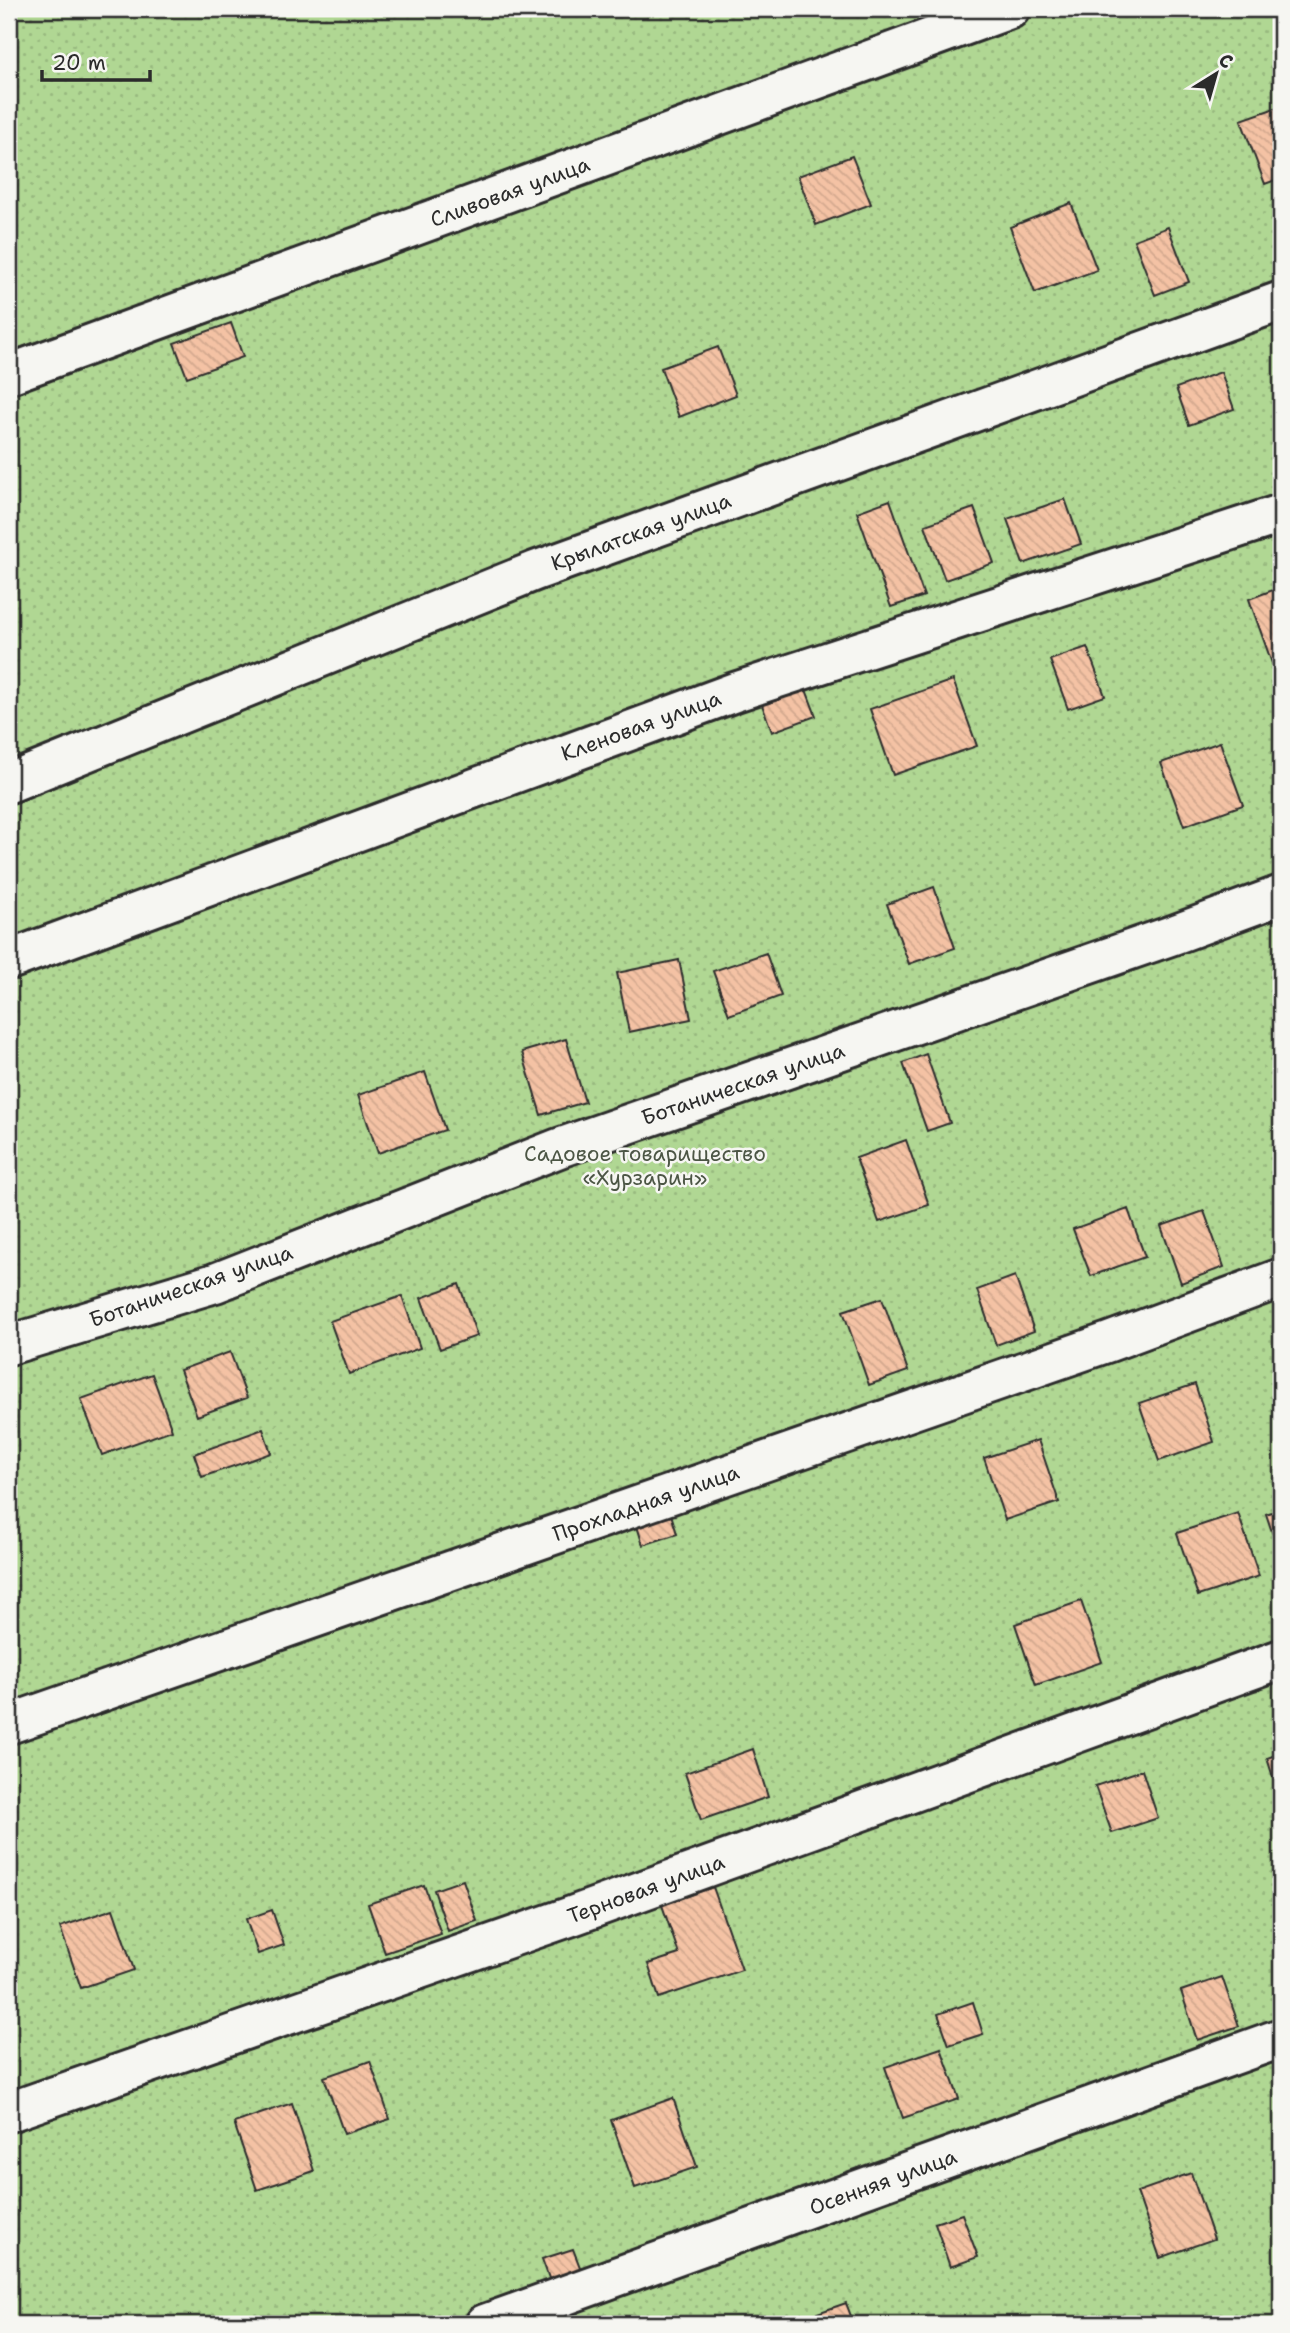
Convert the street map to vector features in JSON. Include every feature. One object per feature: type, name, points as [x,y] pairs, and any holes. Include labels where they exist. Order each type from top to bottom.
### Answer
[{"type":"street","name":"Сливовая улица","points":[[9,374],[1010,9]]},
{"type":"street","name":"Крылатская улица","points":[[9,783],[535,571],[1281,302]]},
{"type":"street","name":"Кленовая улица","points":[[9,960],[735,692],[1281,514]]},
{"type":"street","name":"Ботаническая улица","points":[[9,1345],[215,1283],[559,1148],[1281,895]]},
{"type":"street","name":"Прохладная улица","points":[[9,1724],[1109,1342],[1281,1278]]},
{"type":"street","name":"Терновая улица","points":[[9,2112],[569,1917],[1281,1659]]},
{"type":"street","name":"Осенняя улица","points":[[485,2324],[1281,2038]]},
{"type":"green space","name":"Садовое товарищество «Хурзарин»","points":[[9,9],[1281,9],[1281,2324],[9,2324]]},
{"type":"building","points":[[1281,106],[1281,178],[1265,184],[1241,120]]},
{"type":"building","points":[[852,156],[871,204],[816,225],[798,176]]},
{"type":"building","points":[[1071,203],[1097,270],[1035,293],[1010,227]]},
{"type":"building","points":[[1168,227],[1189,282],[1155,295],[1134,240]]},
{"type":"building","points":[[231,323],[243,357],[187,377],[174,343]]},
{"type":"building","points":[[718,347],[736,395],[679,417],[661,368]]},
{"type":"building","points":[[1221,372],[1234,409],[1189,425],[1176,388]]},
{"type":"building","points":[[1065,499],[1081,544],[1023,564],[1007,519]]},
{"type":"building","points":[[890,500],[924,596],[891,607],[857,512]]},
{"type":"building","points":[[974,508],[994,563],[945,580],[925,525]]},
{"type":"building","points":[[1281,587],[1281,663],[1273,666],[1249,599]]},
{"type":"building","points":[[1087,647],[1105,696],[1068,709],[1050,660]]},
{"type":"building","points":[[953,680],[977,746],[893,775],[870,709]]},
{"type":"building","points":[[805,687],[816,716],[772,732],[761,702]]},
{"type":"building","points":[[1220,742],[1243,805],[1184,826],[1161,763]]},
{"type":"building","points":[[934,887],[955,948],[909,964],[887,904]]},
{"type":"building","points":[[766,953],[781,996],[729,1015],[713,971]]},
{"type":"building","points":[[679,960],[691,1019],[629,1032],[617,973]]},
{"type":"building","points":[[566,1039],[585,1102],[541,1115],[522,1052]]},
{"type":"building","points":[[926,1054],[950,1123],[927,1131],[903,1063]]},
{"type":"building","points":[[425,1072],[445,1130],[378,1153],[358,1095]]},
{"type":"building","points":[[906,1140],[929,1205],[879,1222],[856,1158]]},
{"type":"building","points":[[1128,1209],[1145,1257],[1091,1276],[1073,1229]]},
{"type":"building","points":[[1204,1211],[1224,1267],[1181,1283],[1161,1226]]},
{"type":"building","points":[[1015,1276],[1034,1331],[996,1345],[977,1290]]},
{"type":"building","points":[[459,1284],[477,1336],[440,1349],[421,1298]]},
{"type":"building","points":[[402,1296],[420,1348],[349,1374],[330,1321]]},
{"type":"building","points":[[882,1298],[908,1371],[869,1385],[843,1311]]},
{"type":"building","points":[[230,1352],[247,1398],[197,1416],[180,1370]]},
{"type":"building","points":[[152,1374],[172,1430],[102,1455],[81,1399]]},
{"type":"building","points":[[1195,1384],[1214,1442],[1159,1461],[1139,1403]]},
{"type":"building","points":[[263,1429],[271,1453],[202,1477],[194,1454]]},
{"type":"building","points":[[1038,1440],[1059,1502],[1005,1520],[984,1458]]},
{"type":"building","points":[[1281,1509],[1281,1555],[1280,1556],[1266,1514]]},
{"type":"building","points":[[670,1511],[677,1534],[643,1545],[636,1523]]},
{"type":"building","points":[[1238,1513],[1259,1576],[1198,1596],[1177,1533]]},
{"type":"building","points":[[1081,1601],[1102,1662],[1036,1685],[1015,1624]]},
{"type":"building","points":[[753,1749],[768,1797],[701,1820],[685,1773]]},
{"type":"building","points":[[1281,1753],[1281,1802],[1267,1758]]},
{"type":"building","points":[[1142,1770],[1158,1818],[1112,1833],[1095,1786]]},
{"type":"building","points":[[463,1880],[477,1921],[448,1931],[434,1890]]},
{"type":"building","points":[[424,1885],[441,1934],[385,1953],[368,1904]]},
{"type":"building","points":[[713,1887],[742,1970],[659,1998],[648,1964],[679,1954],[662,1905]]},
{"type":"building","points":[[113,1909],[134,1970],[81,1988],[60,1927]]},
{"type":"building","points":[[272,1910],[284,1945],[258,1954],[246,1919]]},
{"type":"building","points":[[1222,1977],[1239,2026],[1197,2040],[1181,1991]]},
{"type":"building","points":[[973,2002],[983,2034],[949,2045],[938,2014]]},
{"type":"building","points":[[941,2048],[959,2099],[903,2118],[885,2067]]},
{"type":"building","points":[[370,2061],[390,2119],[344,2134],[324,2077]]},
{"type":"building","points":[[673,2098],[697,2167],[635,2188],[611,2120]]},
{"type":"building","points":[[292,2103],[314,2171],[257,2190],[234,2123]]},
{"type":"building","points":[[1191,2173],[1214,2239],[1160,2258],[1137,2192]]},
{"type":"building","points":[[962,2214],[978,2257],[950,2267],[935,2223]]},
{"type":"building","points":[[573,2249],[581,2270],[550,2281],[542,2259]]},
{"type":"building","points":[[846,2303],[854,2324],[786,2324]]}]
